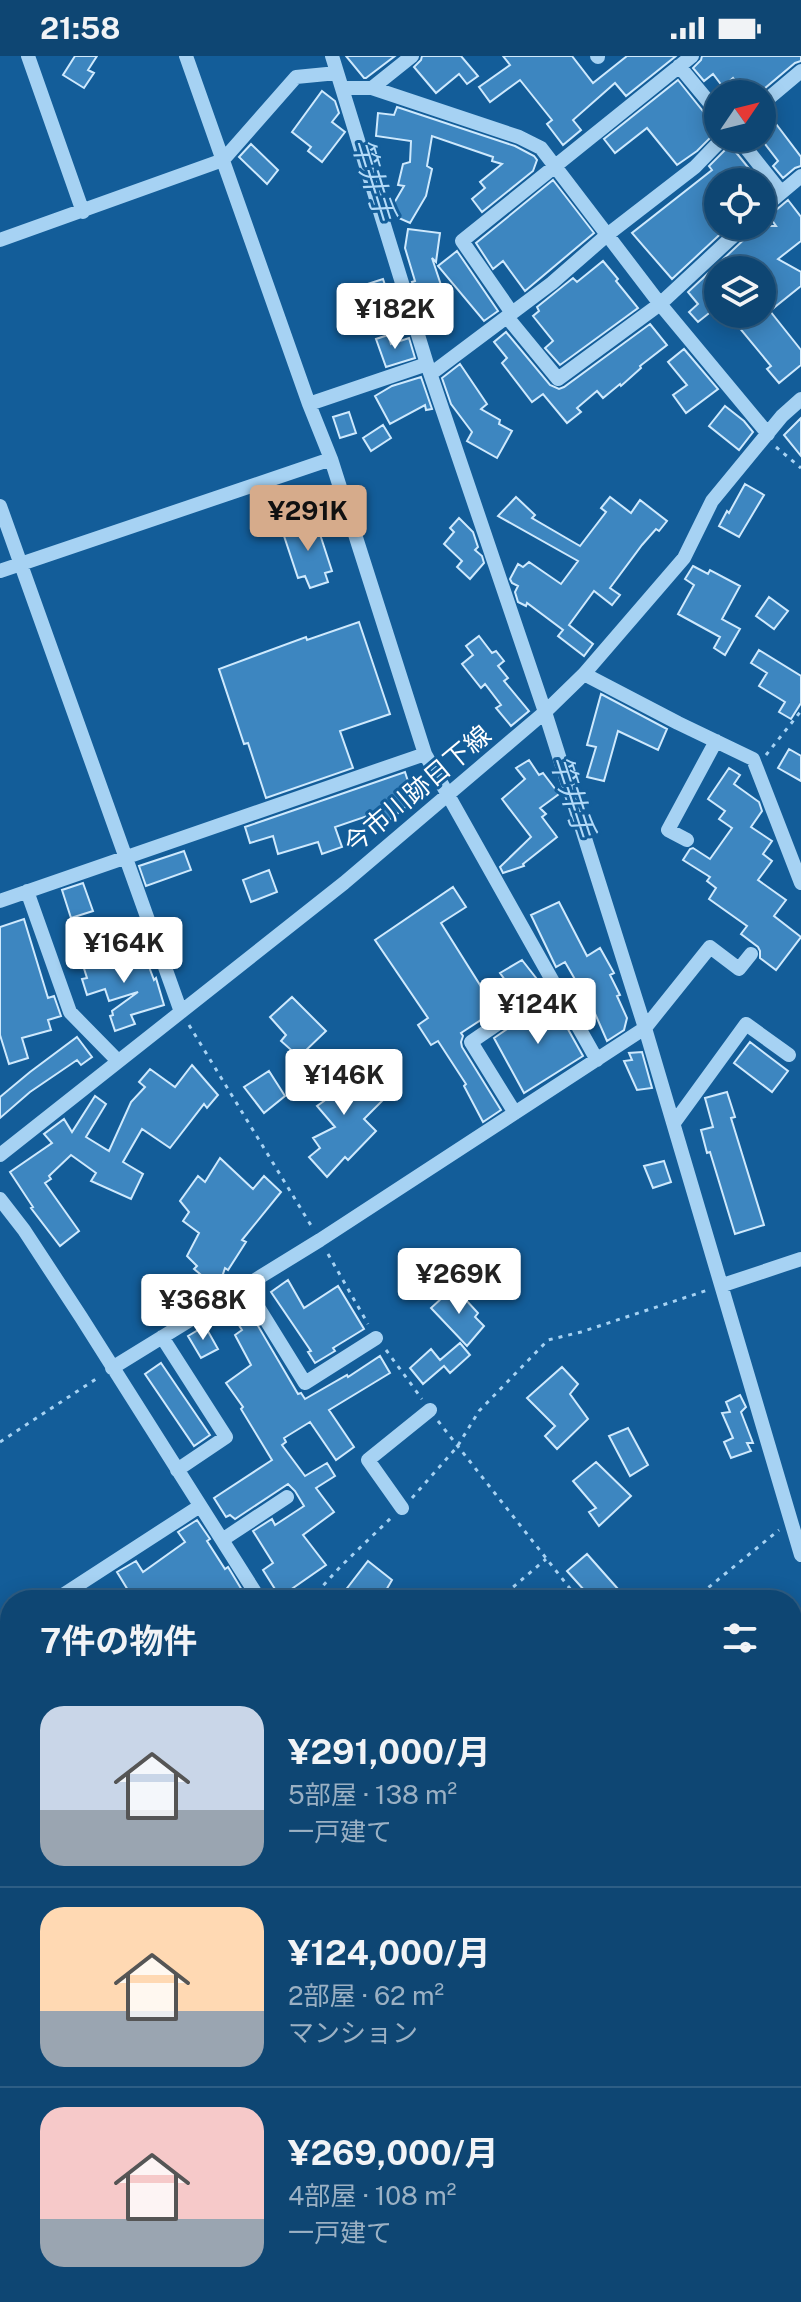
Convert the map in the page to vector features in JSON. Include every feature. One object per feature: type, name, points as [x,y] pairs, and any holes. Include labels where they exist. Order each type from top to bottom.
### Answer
[{"type":"street","points":[[28,56],[83,212]]},
{"type":"street","points":[[186,56],[331,459],[425,754],[597,1060]]},
{"type":"street","points":[[332,56],[429,368],[545,712],[645,1028],[798,1535],[801,1555]]},
{"type":"street","points":[[372,88],[412,56]]},
{"type":"street","points":[[692,56],[462,241],[509,315],[558,379],[660,304],[729,240]]},
{"type":"street","points":[[679,66],[704,96]]},
{"type":"street","points":[[776,92],[801,71]]},
{"type":"street","points":[[0,240],[223,160],[296,77],[337,73]]},
{"type":"street","points":[[343,88],[372,88],[519,137],[541,148],[766,436]]},
{"type":"street","points":[[309,404],[429,368],[552,283],[709,152]]},
{"type":"street","points":[[749,152],[781,192]]},
{"type":"street","points":[[776,196],[801,176]]},
{"type":"street","name":"今市川跡日下線","points":[[0,1155],[344,883],[545,712],[584,674],[684,558],[712,501],[782,416],[801,399]]},
{"type":"street","points":[[0,571],[331,459]]},
{"type":"street","points":[[0,506],[181,1012]]},
{"type":"street","points":[[584,674],[753,759],[801,883]]},
{"type":"street","points":[[687,840],[668,830],[716,741]]},
{"type":"street","points":[[0,901],[425,754]]},
{"type":"street","points":[[27,891],[70,1012],[118,1061]]},
{"type":"street","points":[[112,1368],[320,1240],[645,1028],[710,947],[739,969],[751,954]]},
{"type":"street","points":[[515,1113],[471,1042],[556,984]]},
{"type":"street","points":[[674,1123],[746,1024],[789,1055]]},
{"type":"street","points":[[0,1199],[81,1317],[254,1590]]},
{"type":"street","points":[[723,1285],[801,1259]]},
{"type":"street","points":[[245,1286],[305,1383],[376,1338]]},
{"type":"street","points":[[162,1337],[226,1437],[177,1470]]},
{"type":"street","points":[[402,1508],[368,1460],[430,1410]]},
{"type":"street","points":[[222,1540],[287,1497]]},
{"type":"street","points":[[70,1590],[200,1506]]},
{"type":"path","points":[[766,436],[801,468]]},
{"type":"path","points":[[756,768],[801,711]]},
{"type":"path","points":[[181,1012],[320,1240]]},
{"type":"path","points":[[319,1590],[402,1508],[457,1447],[479,1411],[548,1340],[723,1285]]},
{"type":"path","points":[[0,1442],[112,1368]]},
{"type":"path","points":[[457,1447],[571,1590]]},
{"type":"path","points":[[705,1590],[791,1520]]},
{"type":"path","points":[[510,1590],[546,1559]]},
{"type":"building","points":[[75,56],[97,56],[88,70],[94,73],[84,88],[63,75]]},
{"type":"building","points":[[346,56],[395,56],[364,78]]},
{"type":"building","points":[[422,56],[461,56],[478,76],[467,84],[459,74],[436,93],[414,67]]},
{"type":"building","points":[[503,56],[572,56],[593,83],[627,56],[676,56],[626,96],[615,83],[573,120],[581,130],[563,145],[547,124],[552,120],[520,80],[490,102],[479,87],[510,65]]},
{"type":"building","points":[[702,56],[801,56],[801,61],[775,80],[718,80],[713,74],[704,81],[693,68]]},
{"type":"building","points":[[678,80],[704,112],[704,144],[677,165],[647,128],[615,153],[604,139]]},
{"type":"building","points":[[322,91],[335,101],[339,113],[332,122],[345,132],[322,162],[308,151],[311,147],[292,132]]},
{"type":"building","points":[[397,107],[515,146],[537,160],[533,171],[482,212],[472,199],[485,188],[480,182],[502,164],[492,161],[493,157],[432,136],[427,166],[432,169],[426,196],[410,223],[392,215],[390,210],[404,186],[398,185],[403,164],[410,162],[411,141],[376,136],[378,113],[394,115]]},
{"type":"building","points":[[776,124],[801,157],[801,166],[783,178],[773,166],[778,161],[771,152],[776,152]]},
{"type":"building","points":[[251,144],[278,170],[267,184],[239,157]]},
{"type":"building","points":[[723,152],[736,152],[749,168],[710,168],[709,166]]},
{"type":"building","points":[[704,176],[704,240],[714,240],[672,279],[632,233]]},
{"type":"building","points":[[553,180],[594,233],[525,291],[503,261],[493,269],[476,243]]},
{"type":"building","points":[[788,200],[801,217],[801,241],[778,259],[801,272],[801,286],[776,306],[776,256],[726,256],[744,240],[776,240],[776,210]]},
{"type":"building","points":[[408,229],[440,233],[436,262],[432,258],[443,291],[418,299],[405,248]]},
{"type":"building","points":[[457,251],[498,311],[484,321],[438,266]]},
{"type":"building","points":[[603,261],[638,308],[560,365],[545,348],[553,341],[533,316],[539,311],[537,307],[573,278],[577,282]]},
{"type":"building","points":[[704,277],[704,317],[698,322],[689,312],[698,304],[688,292]]},
{"type":"building","points":[[383,279],[387,291],[393,289],[399,306],[350,322],[340,293]]},
{"type":"building","points":[[776,319],[801,350],[801,365],[779,383],[767,369],[771,366],[740,328],[776,328]]},
{"type":"building","points":[[650,324],[667,345],[603,398],[597,391],[577,408],[581,412],[567,423],[543,394],[532,402],[502,363],[507,358],[494,342],[506,332],[550,385],[559,389]]},
{"type":"building","points":[[388,335],[391,344],[409,338],[415,358],[386,367],[376,339]]},
{"type":"building","points":[[684,349],[718,389],[686,413],[673,395],[687,385],[668,362]]},
{"type":"building","points":[[460,364],[487,404],[481,409],[512,431],[497,458],[467,441],[472,432],[451,404],[442,378]]},
{"type":"building","points":[[421,377],[432,409],[426,410],[425,405],[390,424],[375,396],[392,386]]},
{"type":"building","points":[[725,406],[753,432],[739,450],[709,426]]},
{"type":"building","points":[[349,412],[356,433],[340,438],[333,417]]},
{"type":"building","points":[[801,418],[801,456],[784,435]]},
{"type":"building","points":[[383,425],[391,438],[371,451],[363,438]]},
{"type":"building","points":[[745,484],[764,495],[739,537],[719,526]]},
{"type":"building","points":[[516,497],[535,515],[532,518],[580,546],[606,512],[601,508],[610,497],[631,513],[640,500],[667,521],[642,545],[610,588],[620,595],[612,605],[594,591],[569,625],[593,644],[584,656],[558,636],[563,630],[527,603],[526,606],[518,602],[515,592],[518,586],[510,579],[518,564],[523,567],[529,562],[561,584],[578,561],[498,516]]},
{"type":"building","points":[[459,518],[473,532],[478,547],[475,550],[484,563],[470,579],[457,567],[462,561],[444,544],[454,532],[450,528]]},
{"type":"building","points":[[315,519],[332,571],[325,573],[328,582],[310,588],[305,576],[298,578],[282,530]]},
{"type":"building","points":[[693,566],[708,574],[710,570],[740,586],[722,619],[740,629],[725,655],[714,648],[720,637],[678,614],[694,585],[685,579]]},
{"type":"building","points":[[769,597],[788,611],[774,629],[756,616]]},
{"type":"building","points":[[359,622],[390,714],[340,731],[353,768],[266,798],[219,669],[306,637],[307,640]]},
{"type":"building","points":[[479,636],[492,653],[496,651],[504,661],[498,666],[508,678],[504,681],[529,711],[511,726],[496,708],[501,705],[485,684],[481,688],[462,664],[473,655],[466,646]]},
{"type":"building","points":[[759,650],[801,676],[801,703],[791,719],[779,712],[785,702],[759,686],[767,673],[751,663]]},
{"type":"building","points":[[601,694],[667,729],[658,750],[618,731],[604,781],[587,777],[596,747],[587,745]]},
{"type":"building","points":[[789,749],[801,756],[801,781],[778,768]]},
{"type":"building","points":[[529,760],[539,775],[543,773],[559,794],[540,808],[546,814],[542,817],[557,837],[524,866],[503,873],[500,867],[531,837],[502,799],[525,779],[516,768]]},
{"type":"building","points":[[729,768],[740,775],[734,784],[759,802],[762,811],[751,827],[772,841],[763,854],[772,861],[758,880],[786,900],[774,916],[801,937],[776,970],[760,958],[758,947],[741,934],[747,926],[709,899],[716,888],[707,881],[710,877],[683,860],[693,848],[710,859],[732,828],[719,819],[725,811],[708,799]]},
{"type":"building","points":[[405,772],[414,800],[386,823],[382,811],[335,827],[342,847],[322,854],[318,842],[278,854],[273,836],[250,843],[245,827]]},
{"type":"building","points":[[184,851],[191,870],[146,886],[139,866]]},
{"type":"building","points":[[269,870],[277,892],[251,902],[243,880]]},
{"type":"building","points":[[83,883],[93,911],[71,918],[62,890]]},
{"type":"building","points":[[453,887],[466,907],[441,923],[497,1012],[461,1033],[462,1047],[501,1110],[483,1122],[464,1086],[466,1084],[438,1041],[431,1045],[418,1025],[428,1018],[375,940]]},
{"type":"building","points":[[559,902],[587,956],[600,948],[614,973],[610,975],[627,1018],[624,1030],[607,1041],[583,986],[580,988],[565,962],[556,967],[531,915]]},
{"type":"building","points":[[24,919],[48,998],[54,996],[61,1016],[48,1020],[51,1030],[22,1038],[28,1058],[9,1064],[0,1035],[0,927]]},
{"type":"building","points":[[143,951],[164,1005],[131,1015],[135,1024],[115,1031],[110,1016],[113,1015],[112,1011],[138,992],[109,1001],[105,989],[87,995],[82,979],[87,978],[81,959],[100,953],[104,965]]},
{"type":"building","points":[[522,960],[540,983],[518,998],[500,973]]},
{"type":"building","points":[[292,997],[326,1031],[299,1057],[281,1041],[286,1035],[270,1017]]},
{"type":"building","points":[[551,999],[583,1056],[524,1093],[494,1038]]},
{"type":"building","points":[[77,1037],[92,1057],[81,1065],[77,1060],[30,1092],[0,1118],[0,1097]]},
{"type":"building","points":[[750,1042],[788,1071],[772,1092],[734,1063]]},
{"type":"building","points":[[642,1052],[652,1088],[637,1090],[624,1061],[632,1060],[629,1053]]},
{"type":"building","points":[[192,1065],[218,1095],[207,1108],[204,1104],[170,1148],[142,1129],[123,1162],[143,1174],[131,1199],[91,1181],[96,1173],[71,1155],[49,1176],[51,1179],[45,1183],[79,1231],[60,1246],[31,1208],[10,1172],[52,1143],[44,1134],[64,1119],[72,1132],[95,1096],[106,1104],[86,1137],[109,1151],[131,1102],[145,1087],[139,1082],[150,1069],[175,1087]]},
{"type":"building","points":[[336,1065],[347,1076],[358,1070],[383,1100],[364,1119],[376,1131],[327,1177],[309,1157],[320,1148],[313,1138],[335,1127],[317,1106],[324,1101],[314,1087]]},
{"type":"building","points":[[269,1071],[285,1096],[264,1113],[244,1087]]},
{"type":"building","points":[[727,1092],[735,1117],[731,1118],[764,1225],[735,1234],[701,1130],[713,1127],[705,1098]]},
{"type":"building","points":[[220,1158],[253,1189],[264,1176],[281,1192],[242,1240],[246,1242],[228,1270],[225,1268],[218,1289],[194,1269],[197,1266],[187,1256],[199,1233],[183,1221],[189,1212],[180,1201],[198,1176],[205,1182]]},
{"type":"building","points":[[664,1161],[671,1182],[653,1188],[644,1166]]},
{"type":"building","points":[[288,1280],[304,1308],[338,1286],[364,1329],[315,1363],[308,1352],[311,1351],[271,1292]]},
{"type":"building","points":[[454,1287],[478,1313],[475,1317],[484,1326],[467,1346],[431,1308]]},
{"type":"building","points":[[251,1314],[298,1394],[301,1393],[305,1399],[380,1356],[390,1373],[329,1410],[354,1447],[336,1460],[310,1422],[284,1438],[286,1442],[282,1445],[305,1476],[327,1463],[335,1476],[316,1488],[334,1512],[303,1535],[326,1565],[290,1590],[276,1590],[263,1570],[273,1563],[253,1531],[272,1519],[275,1525],[304,1506],[295,1491],[288,1484],[235,1519],[230,1515],[226,1517],[214,1498],[272,1460],[226,1383],[251,1365],[235,1335],[242,1330],[237,1322]]},
{"type":"building","points":[[205,1326],[218,1349],[201,1358],[188,1336]]},
{"type":"building","points":[[460,1343],[470,1355],[450,1373],[444,1366],[423,1384],[410,1368],[431,1349],[440,1360]]},
{"type":"building","points":[[161,1363],[210,1435],[194,1446],[145,1374]]},
{"type":"building","points":[[562,1367],[578,1384],[570,1394],[588,1419],[557,1449],[545,1436],[555,1426],[527,1398]]},
{"type":"building","points":[[740,1395],[746,1407],[741,1412],[753,1443],[747,1443],[751,1451],[731,1458],[724,1442],[733,1438],[722,1413],[730,1412],[726,1402]]},
{"type":"building","points":[[628,1428],[648,1465],[630,1476],[609,1436]]},
{"type":"building","points":[[596,1462],[631,1496],[599,1526],[589,1512],[596,1508],[573,1481]]},
{"type":"building","points":[[197,1520],[210,1539],[207,1541],[242,1590],[128,1590],[117,1572],[136,1561],[143,1572],[185,1542],[178,1532]]},
{"type":"building","points":[[587,1554],[618,1590],[584,1590],[567,1571]]},
{"type":"building","points":[[368,1561],[392,1580],[386,1590],[346,1590]]},
{"type":"water label","name":"竿井手","points":[[374,179]]},
{"type":"water label","name":"竿井手","points":[[573,796]]}]
